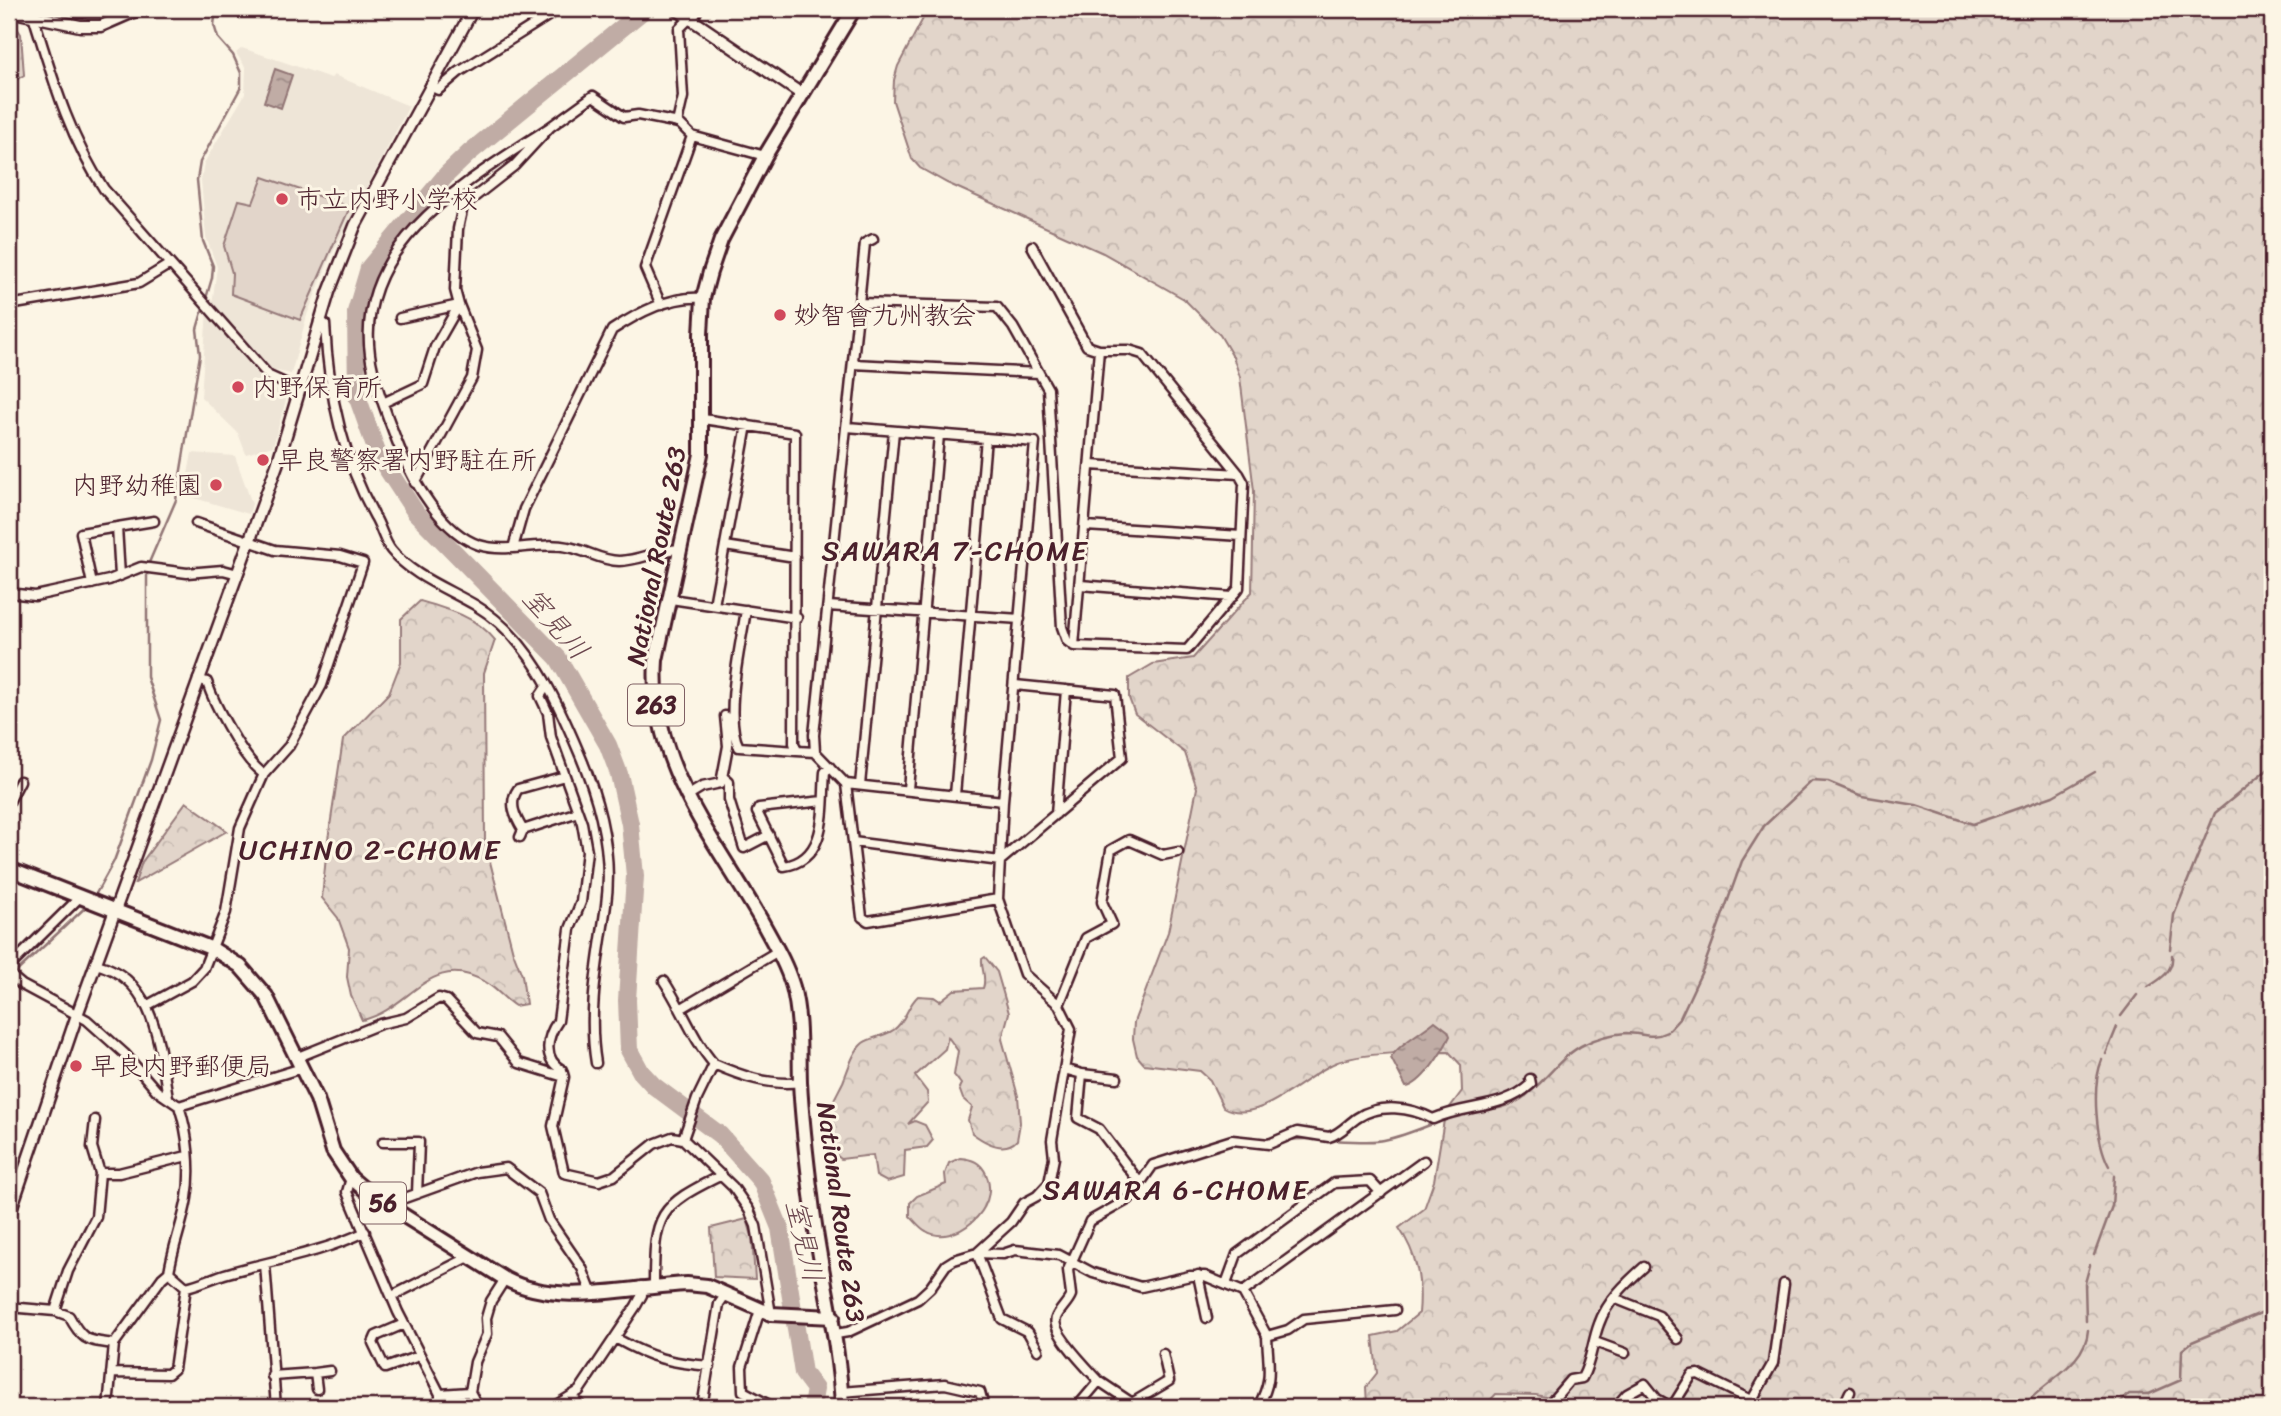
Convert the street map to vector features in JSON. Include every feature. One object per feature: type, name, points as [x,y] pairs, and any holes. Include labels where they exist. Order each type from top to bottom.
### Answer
[{"type":"main road","name":"National Route 263","points":[[842,1407],[836,1334],[812,1205],[800,1082],[799,1017],[793,985],[778,951],[687,796],[665,749],[656,707],[656,660],[701,454],[703,298],[721,240],[800,93],[854,9]]},
{"type":"main road","name":"56","points":[[9,869],[213,948],[240,966],[267,996],[317,1099],[333,1151],[351,1178],[396,1211],[505,1279],[524,1289],[542,1293],[687,1284],[707,1286],[765,1312],[833,1317]]},
{"type":"street","points":[[9,11],[34,12],[80,26],[102,26],[140,9]]},
{"type":"street","points":[[9,1215],[77,1015],[249,542],[300,390],[319,321],[355,226],[473,9]]},
{"type":"street","points":[[430,86],[438,90],[459,72],[559,9]]},
{"type":"street","points":[[676,9],[800,93]]},
{"type":"street","points":[[677,122],[683,97],[679,29],[691,20],[698,9]]},
{"type":"street","points":[[34,12],[64,114],[89,167],[104,189],[269,376],[300,390]]},
{"type":"street","points":[[681,549],[663,549],[619,561],[566,546],[513,548],[478,545],[431,507],[415,483],[390,426],[370,354],[371,310],[393,257],[420,221],[453,191],[593,96],[624,117],[638,116],[677,122],[692,136],[765,156]]},
{"type":"street","points":[[415,483],[472,378],[477,349],[455,290],[457,229],[463,206],[514,166],[550,127]]},
{"type":"street","points":[[661,305],[645,268],[692,136]]},
{"type":"street","points":[[873,239],[865,243],[814,735],[815,752],[846,784],[862,916],[868,921],[998,899]]},
{"type":"street","points":[[859,303],[997,307],[1013,327],[1048,389],[1049,442],[1062,627],[1067,641],[1074,646],[1187,650],[1239,588],[1244,483],[1142,354],[1129,350],[1099,350],[1087,346],[1032,246]]},
{"type":"street","points":[[9,305],[139,283],[170,264]]},
{"type":"street","points":[[513,548],[524,509],[612,330],[635,315],[661,305],[688,296],[703,298]]},
{"type":"street","points":[[400,318],[459,305]]},
{"type":"street","points":[[385,402],[423,384],[435,347],[459,305]]},
{"type":"street","points":[[319,321],[325,324],[331,391],[348,458],[360,490],[391,550],[428,580],[478,607],[518,641],[532,658],[580,754],[603,828],[607,877],[595,975],[596,1063]]},
{"type":"street","points":[[1074,646],[1099,350]]},
{"type":"street","points":[[853,363],[1039,373]]},
{"type":"street","points":[[703,419],[796,433],[797,618],[794,743],[797,751]]},
{"type":"street","points":[[713,605],[747,425]]},
{"type":"street","points":[[847,427],[1049,442]]},
{"type":"street","points":[[860,785],[894,431]]},
{"type":"street","points":[[908,789],[939,435]]},
{"type":"street","points":[[955,795],[986,438]]},
{"type":"street","points":[[836,1334],[848,1332],[918,1298],[930,1288],[946,1265],[977,1253],[1011,1222],[1024,1203],[1037,1196],[1049,1183],[1052,1140],[1071,1028],[1059,1005],[1024,974],[998,899],[1003,801],[1035,442]]},
{"type":"street","points":[[1090,465],[1239,474]]},
{"type":"street","points":[[92,584],[80,533],[154,521]]},
{"type":"street","points":[[148,1005],[192,981],[204,968],[226,912],[240,828],[264,774],[289,746],[322,685],[363,563],[340,556],[275,550],[196,523]]},
{"type":"street","points":[[1086,526],[1241,536]]},
{"type":"street","points":[[117,527],[120,576]]},
{"type":"street","points":[[724,546],[795,557]]},
{"type":"street","points":[[9,593],[35,596],[92,584],[120,576],[141,566],[187,573],[223,570],[237,574]]},
{"type":"street","points":[[1080,585],[1232,597]]},
{"type":"street","points":[[671,599],[797,618]]},
{"type":"street","points":[[828,606],[1020,619]]},
{"type":"street","points":[[746,610],[733,712],[735,739],[739,747],[815,752]]},
{"type":"street","points":[[198,680],[207,682],[249,760],[264,774]]},
{"type":"street","points":[[853,842],[1000,861],[1122,758],[1115,695],[1015,685]]},
{"type":"street","points":[[546,687],[540,696],[578,812],[587,851],[581,902],[570,929],[558,1021],[550,1032],[547,1049],[554,1065],[562,1070],[564,1077],[553,1126],[564,1173],[599,1181],[614,1176],[654,1144],[672,1137],[683,1139],[733,1187],[757,1226],[765,1312],[742,1367],[743,1391],[773,1407]]},
{"type":"street","points":[[1056,814],[1066,690]]},
{"type":"street","points":[[687,796],[702,787],[721,783],[728,746],[725,716]]},
{"type":"street","points":[[823,801],[760,808],[757,812],[784,866],[793,865],[812,851],[822,832],[825,772],[830,767]]},
{"type":"street","points":[[565,776],[518,789],[514,793],[513,813],[522,833],[578,812]]},
{"type":"street","points":[[723,777],[729,782],[729,800],[744,848],[769,835]]},
{"type":"street","points":[[9,802],[20,780]]},
{"type":"street","points":[[846,784],[1003,801]]},
{"type":"street","points":[[1059,1005],[1086,938],[1112,924],[1102,902],[1111,850],[1129,840],[1163,855],[1178,852]]},
{"type":"street","points":[[82,896],[9,967],[16,982],[77,1015],[101,1032],[125,1054],[157,1091],[179,1106],[184,1121],[187,1156],[187,1198],[169,1272],[114,1344],[108,1407]]},
{"type":"street","points":[[682,1008],[778,951]]},
{"type":"street","points":[[96,964],[132,983],[148,1005],[156,1027],[169,1097]]},
{"type":"street","points":[[664,981],[682,1008],[699,1047],[715,1064],[749,1078],[787,1084],[800,1082]]},
{"type":"street","points":[[179,1106],[300,1062],[380,1024],[406,1018],[439,998],[446,1000],[477,1033],[498,1037],[519,1063],[564,1077]]},
{"type":"street","points":[[683,1139],[697,1099],[715,1064]]},
{"type":"street","points":[[1064,1069],[1117,1078]]},
{"type":"street","points":[[1082,1074],[1078,1118],[1099,1129],[1140,1183]]},
{"type":"street","points":[[1163,1354],[1169,1381],[1132,1405],[1099,1381],[1069,1349],[1066,1340],[1055,1328],[1055,1320],[1072,1295],[1068,1270],[1094,1216],[1129,1199],[1153,1165],[1231,1140],[1269,1144],[1297,1132],[1329,1138],[1361,1115],[1386,1109],[1409,1110],[1433,1119],[1449,1112],[1507,1101],[1531,1084],[1530,1079]]},
{"type":"street","points":[[55,1311],[68,1271],[96,1217],[100,1173],[92,1147],[95,1120]]},
{"type":"street","points":[[383,1142],[419,1142],[417,1194]]},
{"type":"street","points":[[100,1173],[119,1173],[187,1156]]},
{"type":"street","points":[[1243,1292],[1424,1161]]},
{"type":"street","points":[[396,1211],[402,1199],[477,1172],[506,1168],[538,1193],[549,1220],[582,1268],[591,1291]]},
{"type":"street","points":[[553,1407],[579,1391],[617,1339],[642,1295],[647,1286],[663,1211],[679,1196],[722,1175]]},
{"type":"street","points":[[351,1178],[347,1192],[404,1324],[439,1395],[440,1407]]},
{"type":"street","points":[[1226,1284],[1237,1254],[1334,1183],[1370,1181],[1381,1193]]},
{"type":"street","points":[[186,1287],[336,1245],[365,1232]]},
{"type":"street","points":[[977,1253],[1047,1251],[1093,1273],[1142,1287],[1198,1275],[1243,1292],[1267,1335],[1271,1375],[1269,1387],[1258,1407]]},
{"type":"street","points":[[977,1253],[1002,1319],[1028,1332],[1038,1350]]},
{"type":"street","points":[[392,1296],[469,1257]]},
{"type":"street","points":[[265,1264],[276,1406],[266,1407]]},
{"type":"street","points":[[1546,1407],[1570,1380],[1583,1378],[1598,1325],[1614,1298],[1644,1267]]},
{"type":"street","points":[[169,1272],[186,1287]]},
{"type":"street","points":[[1198,1275],[1207,1318]]},
{"type":"street","points":[[478,1407],[470,1392],[475,1362],[486,1334],[489,1310],[505,1279]]},
{"type":"street","points":[[1620,1402],[1627,1394],[1645,1384],[1657,1399],[1672,1407],[1692,1375],[1698,1374],[1749,1403],[1773,1363],[1784,1283]]},
{"type":"street","points":[[111,1373],[156,1375],[168,1374],[174,1369],[186,1287]]},
{"type":"street","points":[[702,1407],[719,1304],[726,1294]]},
{"type":"street","points":[[1614,1298],[1659,1316],[1678,1339]]},
{"type":"street","points":[[9,1307],[55,1311],[69,1316],[79,1336],[86,1340],[114,1344]]},
{"type":"street","points":[[1267,1335],[1288,1330],[1304,1319],[1395,1310]]},
{"type":"street","points":[[404,1324],[376,1336],[373,1342],[385,1368],[419,1356]]},
{"type":"street","points":[[617,1339],[649,1356],[675,1363],[710,1366]]},
{"type":"street","points":[[1595,1342],[1625,1353]]},
{"type":"street","points":[[272,1376],[330,1371]]},
{"type":"street","points":[[315,1374],[317,1388]]},
{"type":"street","points":[[1077,1407],[1099,1381]]},
{"type":"street","points":[[841,1392],[945,1384],[980,1392],[984,1407]]},
{"type":"street","points":[[439,1395],[470,1392]]},
{"type":"street","points":[[1843,1407],[1850,1392]]},
{"type":"street","points":[[572,1396],[582,1407]]},
{"type":"shaded area","name":"市立内野小学校","points":[[242,48],[331,78],[334,75],[409,106],[331,256],[307,315],[291,374],[273,370],[212,305],[217,267],[206,237],[201,180],[204,163],[245,94],[246,68],[236,53]]},
{"type":"shaded area","name":"内野保育所","points":[[207,310],[286,400],[273,446],[246,454],[238,433],[201,397]]},
{"type":"shaded area","name":"内野幼稚園","points":[[192,453],[235,456],[252,504],[249,514],[184,495]]},
{"type":"green space","points":[[928,9],[2272,9],[2272,1407],[1592,1407],[1536,1395],[1496,1394],[1484,1407],[1367,1405],[1366,1387],[1377,1373],[1373,1336],[1397,1331],[1419,1313],[1417,1268],[1399,1228],[1424,1209],[1434,1181],[1445,1114],[1462,1091],[1461,1065],[1449,1052],[1390,1053],[1346,1059],[1323,1069],[1265,1105],[1236,1111],[1223,1107],[1210,1080],[1200,1071],[1144,1064],[1137,1056],[1133,1039],[1134,1022],[1168,932],[1197,788],[1185,753],[1135,714],[1129,698],[1129,678],[1153,664],[1193,658],[1252,592],[1254,491],[1240,377],[1233,357],[1220,335],[1184,299],[1103,253],[947,183],[920,168],[912,159],[893,101],[894,80],[898,66]]},
{"type":"green space","points":[[9,16],[21,34],[24,75],[9,84]]},
{"type":"green space","points":[[263,177],[350,207],[300,320],[231,294],[232,273],[224,246],[239,200],[253,203]]},
{"type":"green space","points":[[420,601],[471,620],[495,640],[484,673],[485,842],[513,952],[522,975],[526,1004],[515,1006],[485,982],[466,974],[449,973],[435,977],[379,1014],[362,1020],[351,996],[347,977],[349,948],[338,918],[322,898],[327,846],[343,740],[389,693],[401,662],[401,619]]},
{"type":"green space","points":[[186,802],[227,831],[135,883],[142,862]]},
{"type":"green space","points":[[985,957],[997,972],[1009,1013],[1002,1039],[1018,1096],[1020,1123],[1017,1140],[1012,1144],[1000,1146],[988,1143],[972,1133],[968,1120],[972,1107],[963,1099],[959,1088],[961,1084],[954,1075],[958,1051],[948,1037],[945,1049],[915,1076],[927,1092],[928,1102],[908,1124],[915,1121],[925,1125],[933,1140],[927,1147],[905,1150],[904,1177],[887,1182],[876,1176],[873,1155],[841,1159],[826,1141],[826,1122],[856,1051],[863,1043],[894,1030],[918,996],[934,997],[940,1001],[954,990],[983,988],[982,959]]},
{"type":"green space","points":[[960,1158],[976,1162],[984,1170],[989,1187],[987,1200],[981,1212],[961,1230],[937,1235],[926,1231],[910,1216],[910,1203],[917,1196],[946,1184],[945,1174],[949,1163]]},
{"type":"green space","points":[[747,1219],[752,1236],[755,1279],[714,1277],[711,1228]]},
{"type":"water","points":[[275,69],[292,75],[281,108],[264,102]]},
{"type":"water","points":[[1435,1021],[1448,1031],[1450,1036],[1425,1074],[1406,1087],[1391,1058],[1404,1043]]},
{"type":"waterway","points":[[148,565],[176,500],[200,355],[197,329],[212,278],[213,266],[203,241],[197,180],[200,162],[241,87],[241,73],[233,55],[218,38],[214,25],[216,9]]},
{"type":"waterway","name":"室見川","points":[[645,9],[469,153],[447,174],[369,268],[356,312],[357,396],[378,455],[416,513],[558,658],[608,745],[619,774],[630,824],[635,876],[627,1000],[629,1050],[641,1072],[654,1086],[720,1135],[761,1181],[780,1228],[803,1373],[815,1389],[812,1407]]},
{"type":"waterway","points":[[93,899],[114,861],[151,760],[161,720],[147,677],[147,571]]},
{"type":"waterway","points":[[2170,949],[2174,915],[2215,813],[2272,766]]},
{"type":"waterway","points":[[1669,1030],[1680,1018],[1703,969],[1742,861],[1764,826],[1812,781],[1828,782],[1862,796],[1916,805],[1973,824],[2053,796],[2095,772]]},
{"type":"waterway","points":[[12,976],[89,904]]},
{"type":"waterway","points":[[2148,987],[2169,970],[2172,955]]},
{"type":"waterway","points":[[2121,1016],[2137,995]]},
{"type":"waterway","points":[[2106,1054],[2117,1027]]},
{"type":"waterway","points":[[1285,1142],[1301,1139],[1384,1140],[1454,1116],[1506,1106],[1530,1093],[1567,1056],[1590,1042],[1621,1034],[1651,1036],[1667,1032]]},
{"type":"waterway","points":[[2102,1060],[2097,1084],[2096,1114],[2101,1143],[2109,1166]]},
{"type":"waterway","points":[[2094,1255],[2112,1206],[2114,1176]]},
{"type":"waterway","points":[[2086,1321],[2085,1283],[2090,1265]]},
{"type":"waterway","points":[[2117,1407],[2129,1394],[2149,1394],[2181,1380],[2182,1350],[2192,1342],[2263,1312],[2272,1302]]},
{"type":"waterway","points":[[2023,1407],[2072,1363],[2080,1353],[2088,1330]]},
{"type":"place","name":"市立内野小学校","points":[[282,199]]},
{"type":"place","name":"妙智會九州教会","points":[[780,315]]},
{"type":"place","name":"内野保育所","points":[[238,387]]},
{"type":"place","name":"早良警察署内野駐在所","points":[[263,460]]},
{"type":"place","name":"内野幼稚園","points":[[216,485]]},
{"type":"place","name":"早良内野郵便局","points":[[76,1066]]},
{"type":"district","name":"SAWARA 7-CHOME","points":[[955,550]]},
{"type":"district","name":"UCHINO 2-CHOME","points":[[370,849]]},
{"type":"district","name":"SAWARA 6-CHOME","points":[[1176,1189]]}]
